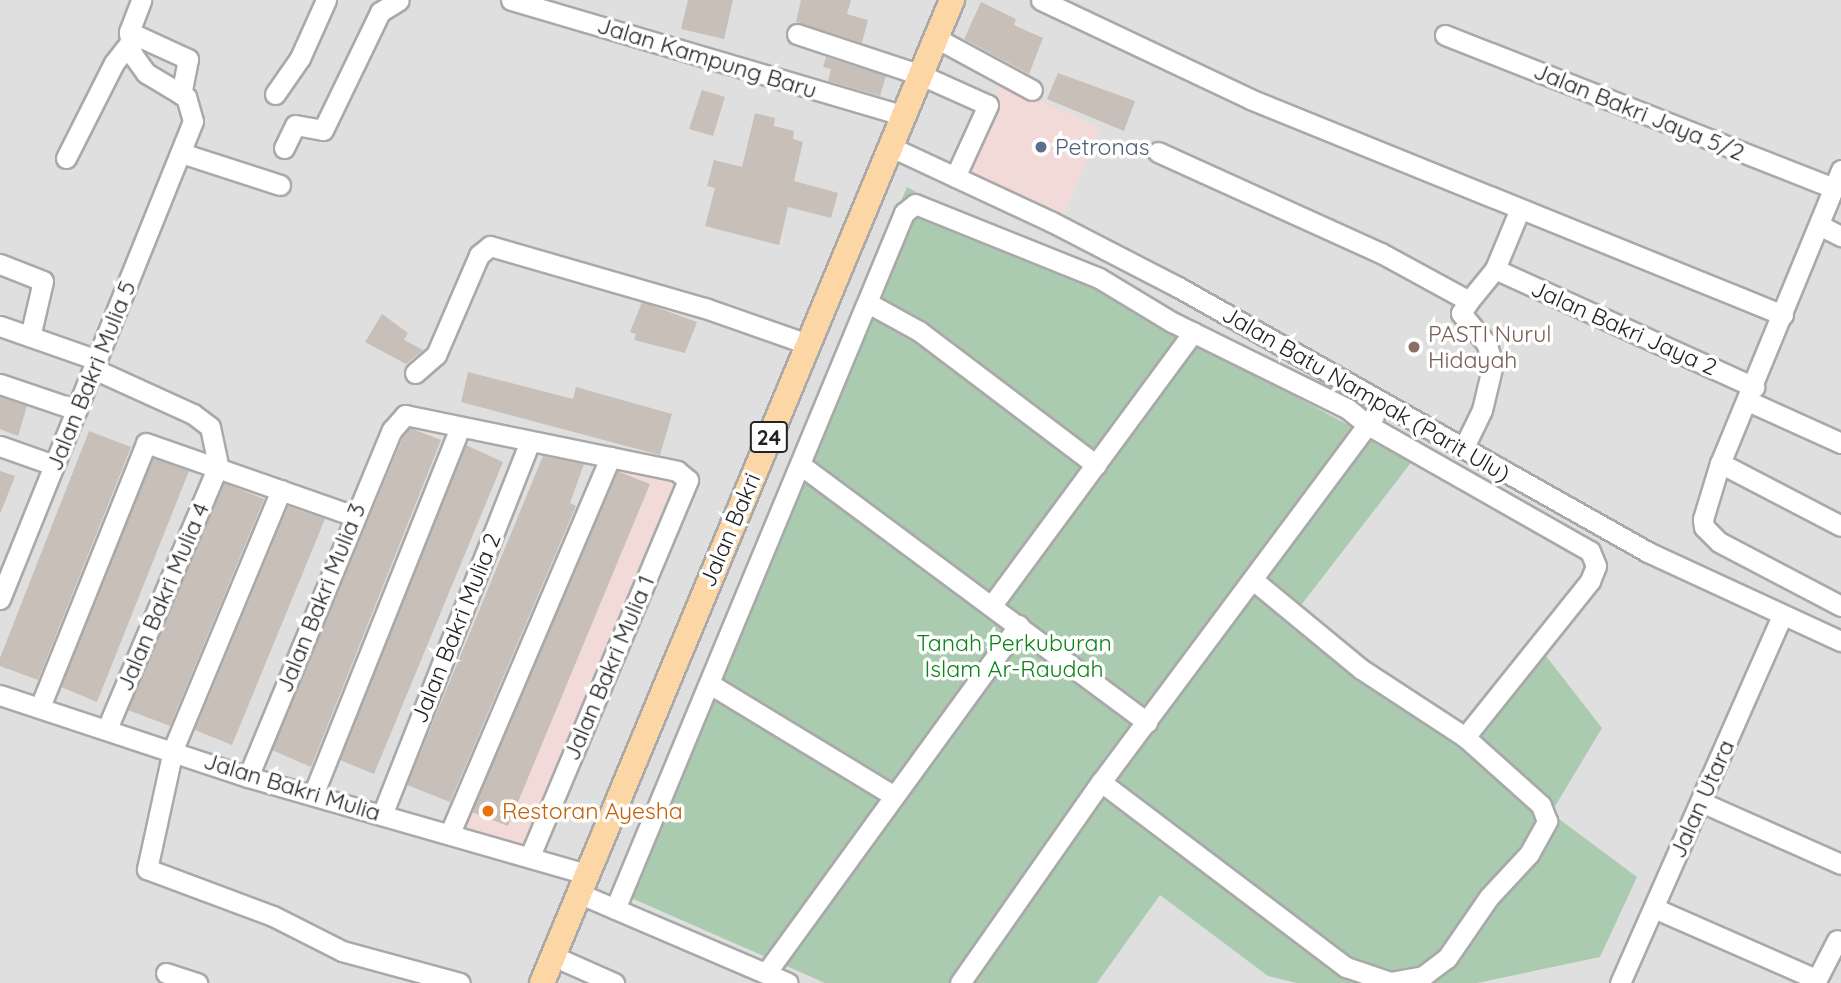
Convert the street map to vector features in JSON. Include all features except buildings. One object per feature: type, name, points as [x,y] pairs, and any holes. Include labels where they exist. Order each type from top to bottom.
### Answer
[{"type":"main road","name":"Jalan Bakri","points":[[542,983],[952,0]]},
{"type":"street","points":[[66,158],[129,38],[141,0]]},
{"type":"street","points":[[275,94],[300,58],[326,0]]},
{"type":"street","points":[[284,148],[295,125],[323,130],[380,12],[399,0]]},
{"type":"street","name":"Jalan Kampung Baru","points":[[511,0],[904,116]]},
{"type":"street","points":[[1041,0],[1250,99],[1520,211],[1783,315]]},
{"type":"street","points":[[797,34],[921,75],[988,105],[955,177]]},
{"type":"street","name":"Jalan Bakri Jaya 5/2","points":[[1445,35],[1837,179]]},
{"type":"street","points":[[129,38],[188,59],[181,94],[146,73],[129,38]]},
{"type":"street","points":[[936,38],[1032,90]]},
{"type":"street","name":"Jalan Bakri Mulia 5","points":[[0,598],[181,153],[194,113],[181,94]]},
{"type":"street","name":"Jalan Batu Nampak (Parit Ulu)","points":[[891,148],[1178,287],[1648,552],[1782,615],[1840,638]]},
{"type":"street","points":[[1158,152],[1381,253],[1469,301]]},
{"type":"street","points":[[181,153],[280,185]]},
{"type":"street","points":[[1837,179],[1751,394],[1720,463],[1703,519],[1704,527],[1718,542],[1841,606]]},
{"type":"street","points":[[615,909],[802,466],[904,213],[915,204],[1099,278],[1193,332],[1348,410],[1368,425],[1550,527],[1596,558],[1590,581],[1465,737]]},
{"type":"street","points":[[1463,449],[1482,410],[1493,364],[1486,343],[1461,313],[1495,269],[1520,211]]},
{"type":"street","points":[[1819,225],[1841,236]]},
{"type":"street","points":[[415,373],[436,355],[479,255],[490,246],[705,308],[808,344]]},
{"type":"street","points":[[0,264],[43,281],[30,337]]},
{"type":"street","name":"Jalan Bakri Jaya 2","points":[[1495,269],[1751,394],[1841,443]]},
{"type":"street","points":[[868,303],[919,331],[1096,465]]},
{"type":"street","points":[[0,326],[95,365],[193,414],[210,427],[218,466]]},
{"type":"street","points":[[992,605],[1193,332]]},
{"type":"street","points":[[0,384],[77,410]]},
{"type":"street","points":[[960,983],[1101,782],[1382,403]]},
{"type":"street","name":"Jalan Bakri Mulia 3","points":[[248,777],[355,516],[398,421],[405,415],[460,427]]},
{"type":"street","points":[[313,795],[460,427],[610,457],[450,833]]},
{"type":"street","name":"Jalan Bakri Mulia 2","points":[[382,815],[530,441]]},
{"type":"street","points":[[40,707],[143,446],[150,443],[355,516]]},
{"type":"street","points":[[0,446],[54,465]]},
{"type":"street","name":"Jalan Bakri Mulia 1","points":[[530,856],[688,480],[677,471],[610,457]]},
{"type":"street","points":[[1720,463],[1841,526]]},
{"type":"street","name":"Jalan Bakri Mulia 4","points":[[107,729],[218,466]]},
{"type":"street","points":[[802,466],[1147,722]]},
{"type":"street","points":[[281,490],[173,750],[147,866],[151,874],[273,916],[342,951],[460,983]]},
{"type":"street","points":[[1101,782],[1346,967],[1376,980],[1408,981],[1423,976],[1447,958],[1489,897],[1529,854],[1547,821],[1541,805],[1465,737],[1361,669],[1253,580]]},
{"type":"street","name":"Jalan Utara","points":[[1620,983],[1782,615]]},
{"type":"street","points":[[766,973],[1019,625]]},
{"type":"street","points":[[710,684],[894,796]]},
{"type":"street","name":"Jalan Bakri Mulia","points":[[0,695],[248,777],[530,856],[582,883],[615,909],[788,983]]},
{"type":"street","points":[[1700,803],[1841,864]]},
{"type":"street","points":[[1654,908],[1816,981],[1837,940]]},
{"type":"street","points":[[553,956],[605,981]]},
{"type":"street","points":[[166,973],[197,983]]},
{"type":"shaded area","points":[[0,0],[1841,0],[1841,983],[0,983]]},
{"type":"shaded area","points":[[1001,83],[1100,128],[1063,217],[963,171]]},
{"type":"shaded area","points":[[607,453],[695,480],[533,863],[444,838]]},
{"type":"green space","name":"Tanah Perkuburan Islam Ar-Raudah","points":[[907,187],[1413,460],[1292,617],[1464,747],[1546,656],[1602,728],[1551,813],[1637,877],[1600,957],[1477,983],[1297,983],[1268,976],[1160,895],[1097,983],[825,983],[613,890]]},
{"type":"place","name":"Petronas","points":[[1041,147]]},
{"type":"place","name":"PASTI Nurul Hidayah","points":[[1414,347]]},
{"type":"place","name":"Restoran Ayesha","points":[[488,811]]}]
